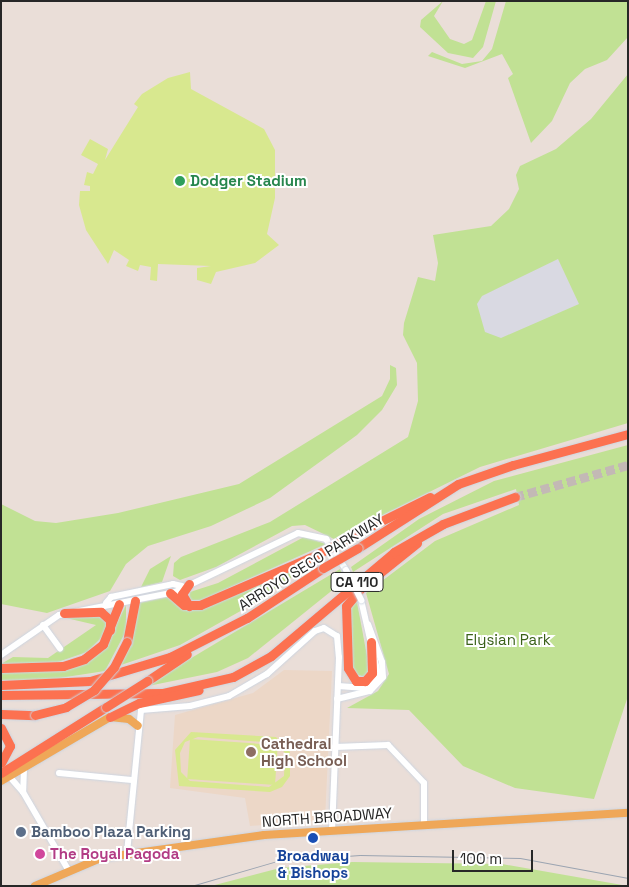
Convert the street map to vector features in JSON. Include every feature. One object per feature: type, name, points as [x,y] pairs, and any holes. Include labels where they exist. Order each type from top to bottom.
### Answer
[{"type":"highway","name":"ARROYO SECO PARKWAY","points":[[1,685],[90,682],[157,662],[213,637],[358,548],[451,488],[512,464],[628,433]]},
{"type":"highway","points":[[189,606],[316,555],[451,488]]},
{"type":"highway","name":"CA 110","points":[[1,695],[163,693],[210,685],[271,656],[394,552],[443,524],[515,497]]},
{"type":"highway","points":[[371,642],[372,673],[365,681],[356,681],[348,668],[348,602],[381,570],[443,524]]},
{"type":"highway","points":[[186,585],[182,594],[189,606]]},
{"type":"highway","points":[[170,593],[189,606]]},
{"type":"highway","points":[[1,714],[35,715],[66,707],[94,690],[114,667],[127,642],[135,601]]},
{"type":"highway","points":[[1,668],[74,664],[96,651],[110,633],[119,604]]},
{"type":"highway","points":[[64,613],[101,612],[110,620],[110,633]]},
{"type":"highway","points":[[5,775],[213,637]]},
{"type":"highway","points":[[110,717],[139,703],[186,696],[210,685]]},
{"type":"highway","points":[[1,728],[10,746],[1,763]]},
{"type":"main road","points":[[1,781],[5,775],[24,768],[110,717],[129,718],[138,726]]},
{"type":"main road","name":"NORTH BROADWAY","points":[[35,886],[98,858],[127,853],[332,830],[628,813]]},
{"type":"street","points":[[1,655],[64,613],[106,603],[119,604],[170,593],[302,532],[330,543],[346,570],[362,600],[379,668],[375,681],[362,688],[338,686]]},
{"type":"street","points":[[106,603],[111,597],[173,584],[186,585]]},
{"type":"street","points":[[337,699],[370,691],[383,678],[382,662],[368,624]]},
{"type":"street","points":[[44,625],[60,648]]},
{"type":"street","points":[[127,853],[138,726],[144,709],[204,704],[249,686],[318,630],[330,630],[338,638],[332,830]]},
{"type":"street","points":[[335,747],[388,744],[424,783],[424,825]]},
{"type":"street","points":[[23,792],[24,768]]},
{"type":"street","points":[[59,773],[132,780]]},
{"type":"street","points":[[5,775],[23,792],[69,870]]},
{"type":"shaded area","points":[[550,241],[588,322],[480,372],[442,291]]},
{"type":"shaded area","name":"Cathedral High School","points":[[284,670],[332,671],[325,820],[250,826],[245,798],[170,788],[175,715],[253,693]]},
{"type":"green space","points":[[443,1],[434,16],[450,39],[464,44],[472,40],[486,1],[496,1],[483,47],[473,58],[448,53],[420,27],[421,20]]},
{"type":"green space","points":[[506,1],[628,1],[628,37],[607,60],[585,69],[570,83],[552,121],[531,143],[508,78],[513,74],[502,54],[465,68],[428,56],[432,52],[462,64],[482,61],[492,49]]},
{"type":"green space","name":"Dodger Stadium","points":[[190,72],[191,89],[264,129],[275,150],[275,198],[267,234],[279,245],[255,263],[216,272],[211,284],[197,280],[197,268],[211,266],[158,264],[157,281],[150,280],[151,267],[140,265],[138,271],[126,266],[129,260],[114,250],[108,264],[86,230],[79,205],[80,191],[90,191],[90,186],[84,185],[87,172],[93,174],[98,164],[81,155],[90,139],[108,149],[105,160],[138,107],[134,104],[142,94],[168,78]]},
{"type":"green space","points":[[628,74],[628,423],[480,467],[334,539],[305,525],[292,526],[216,567],[180,580],[173,576],[174,563],[181,557],[270,522],[408,437],[418,401],[417,363],[403,335],[404,323],[418,277],[435,281],[438,263],[433,235],[491,226],[509,209],[519,189],[516,175],[520,166],[556,149],[591,119]],"holes":[[[558,259],[579,304],[501,338],[485,332],[477,304],[482,296]]]},
{"type":"green space","points":[[390,365],[396,368],[397,385],[382,410],[357,435],[270,498],[211,526],[148,546],[126,564],[110,591],[47,613],[1,604],[1,504],[35,521],[56,523],[118,513],[239,484],[382,396],[390,379]]},
{"type":"green space","name":"Elysian Park","points":[[628,445],[628,696],[594,799],[515,788],[463,766],[409,710],[347,708],[378,691],[389,674],[366,593],[435,541],[519,505],[516,489],[443,514],[353,572],[351,567],[419,519],[494,481]]},
{"type":"green space","points":[[304,537],[326,544],[202,600],[189,600],[190,592],[218,583]]},
{"type":"green space","points":[[171,556],[162,582],[141,587],[150,569]]},
{"type":"green space","points":[[318,559],[253,604],[180,645],[121,665],[139,603],[168,597],[187,610],[207,607]]},
{"type":"green space","points":[[340,569],[345,580],[248,658],[217,672],[143,687]]},
{"type":"green space","points":[[356,597],[370,672],[366,677],[354,674],[353,667],[349,608]]},
{"type":"green space","points":[[126,605],[126,631],[105,671],[40,681],[1,680],[1,671],[63,670],[90,660],[105,647]]},
{"type":"green space","points":[[95,613],[107,620],[107,632],[87,652],[58,662],[1,664],[13,657],[48,658],[96,625],[66,618]]},
{"type":"green space","points":[[191,732],[276,737],[290,752],[290,776],[282,787],[270,792],[179,786],[175,750]],"holes":[[[198,737],[276,743],[285,753],[284,776],[269,787],[190,781],[181,772],[180,753],[185,742]]]},
{"type":"green space","points":[[190,739],[278,745],[275,785],[187,779]]},
{"type":"green space","points":[[352,862],[502,864],[628,886],[211,886],[280,868]]},
{"type":"tunnel","points":[[515,497],[628,465]]},
{"type":"tram line","points":[[191,886],[277,861],[360,855],[520,858],[628,878]]},
{"type":"place","name":"Dodger Stadium","points":[[180,181]]},
{"type":"place","name":"Cathedral High School","points":[[251,752]]},
{"type":"place","name":"Bamboo Plaza Parking","points":[[21,832]]},
{"type":"place","name":"Broadway & Bishops","points":[[313,838]]},
{"type":"place","name":"The Royal Pagoda","points":[[40,854]]}]
